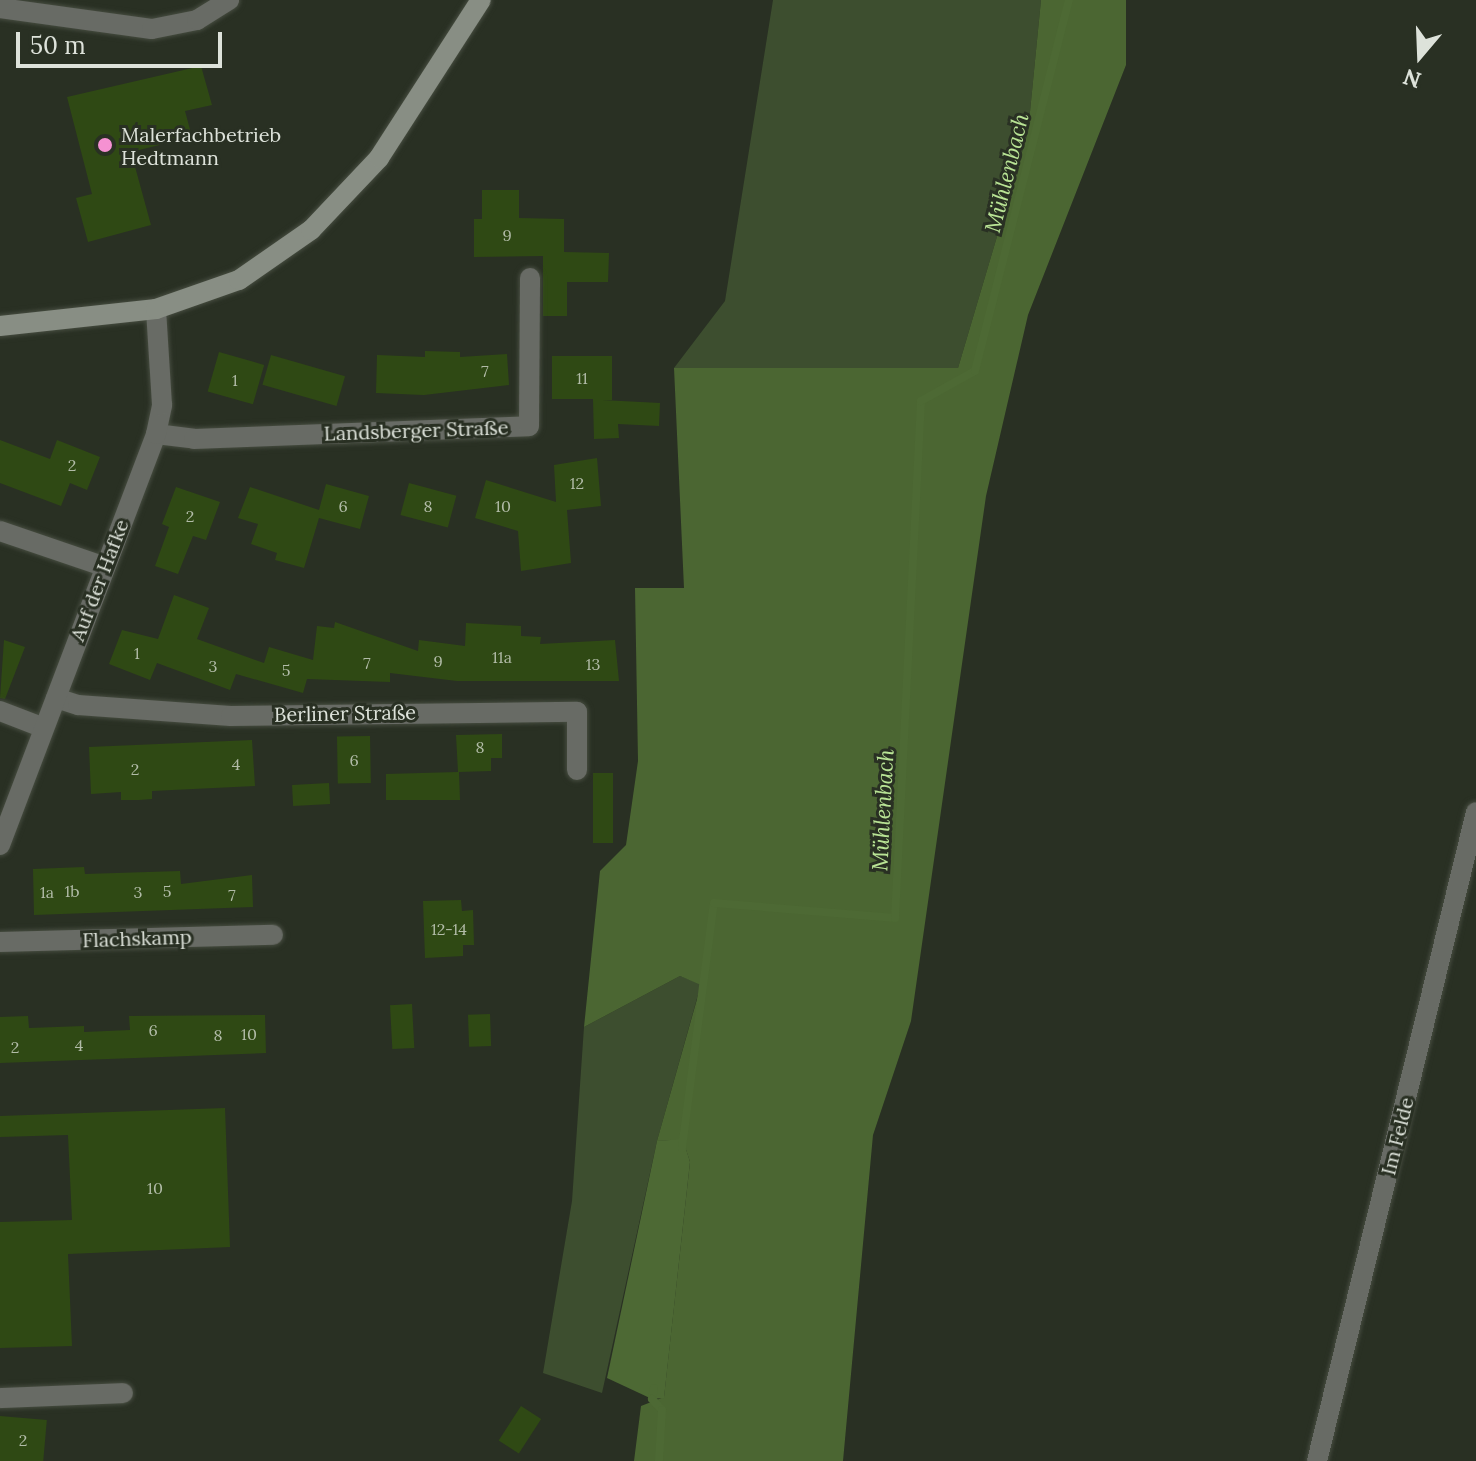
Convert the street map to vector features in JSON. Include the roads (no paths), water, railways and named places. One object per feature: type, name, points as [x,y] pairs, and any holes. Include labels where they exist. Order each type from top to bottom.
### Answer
[{"type":"main road","points":[[0,326],[156,309],[239,280],[311,230],[379,158],[481,0]]},
{"type":"street","points":[[0,8],[152,29],[197,20],[229,0]]},
{"type":"street","name":"Landsberger Straße","points":[[156,434],[194,439],[529,426],[530,278]]},
{"type":"street","name":"Auf der Hafke","points":[[0,845],[103,566],[156,434],[162,405],[156,309]]},
{"type":"street","points":[[0,531],[103,566]]},
{"type":"street","name":"Berliner Straße","points":[[56,698],[78,705],[231,716],[577,712],[577,770]]},
{"type":"street","points":[[0,711],[44,728]]},
{"type":"street","name":"Im Felde","points":[[1317,1461],[1476,812]]},
{"type":"street","name":"Flachskamp","points":[[0,942],[273,935]]},
{"type":"street","points":[[0,1398],[123,1393]]},
{"type":"waterway","name":"Mühlenbach","points":[[682,1148],[714,903],[895,918],[921,401],[975,371],[1069,0]]},
{"type":"waterway","name":"Mühlenbach","points":[[654,1388],[652,1399],[662,1410],[659,1461]]},
{"type":"place","name":"Malerfachbetrieb Hedtmann","points":[[105,145]]}]
